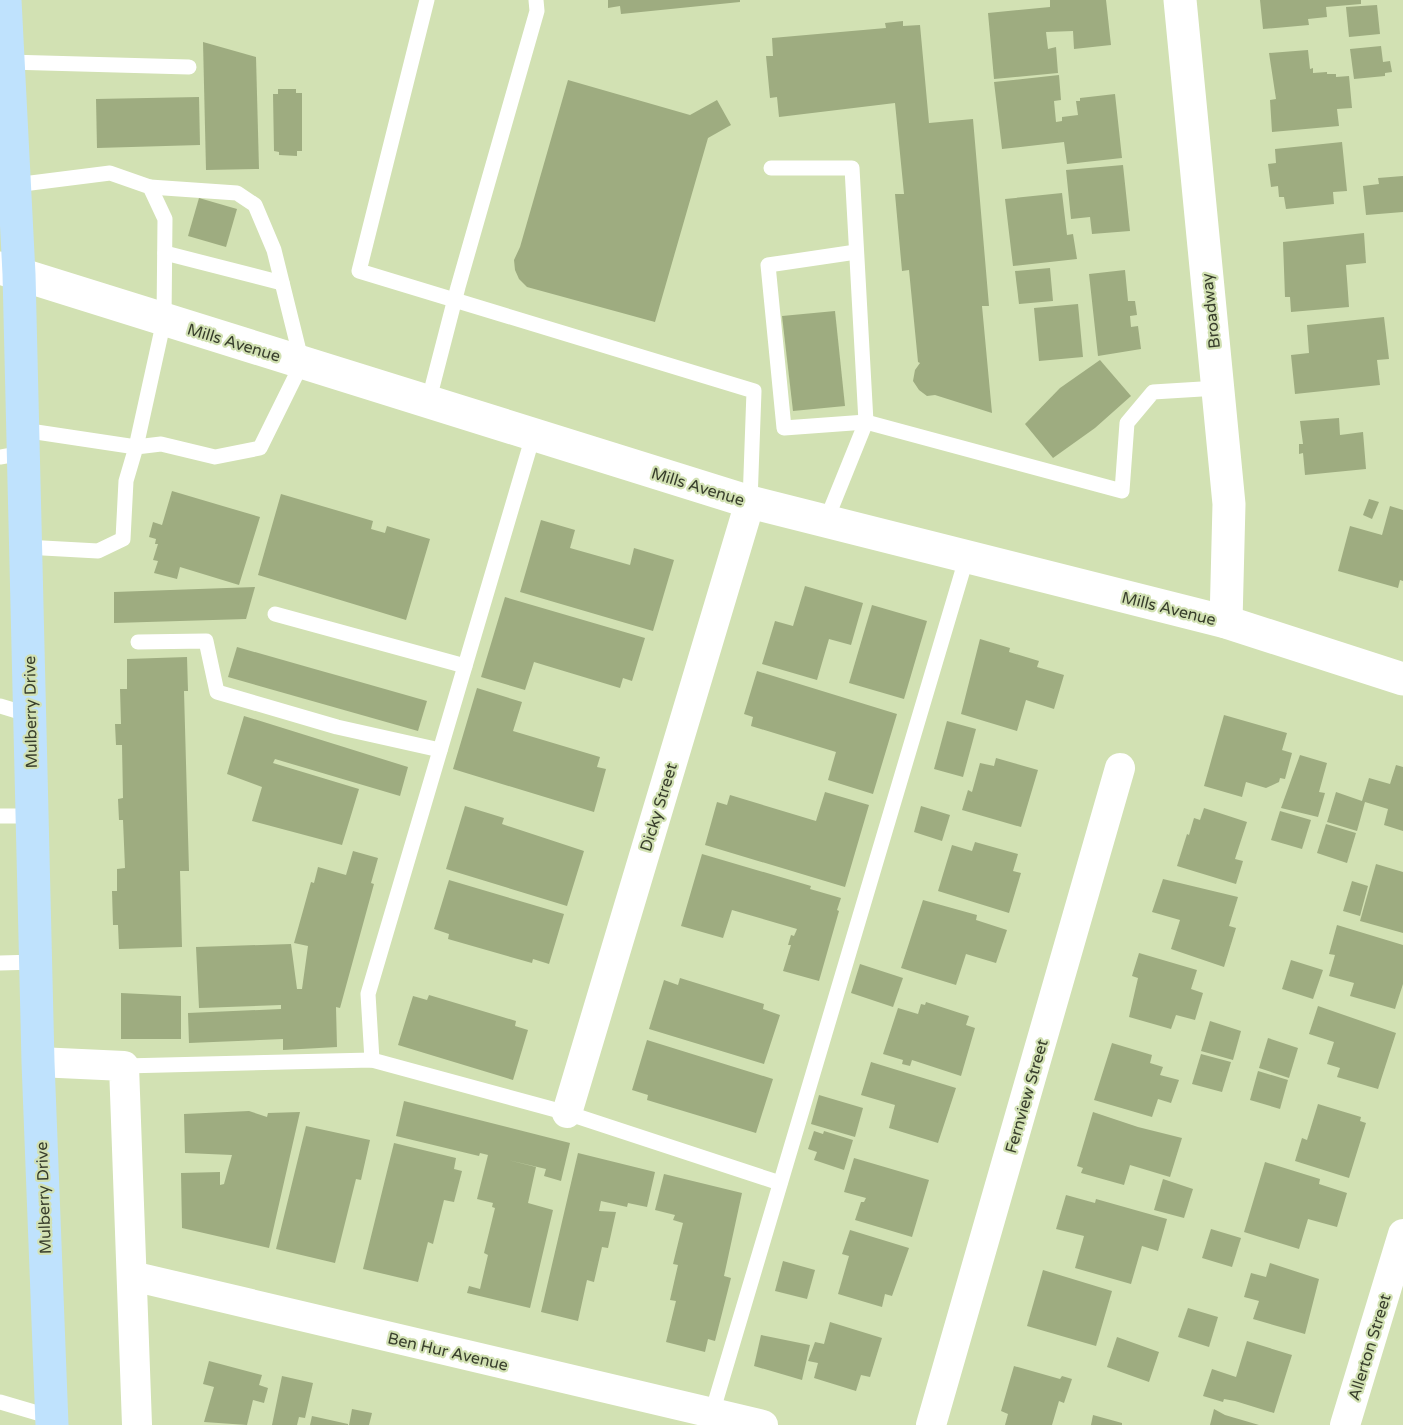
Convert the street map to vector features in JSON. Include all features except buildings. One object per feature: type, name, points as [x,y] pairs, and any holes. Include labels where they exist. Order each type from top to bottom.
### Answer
[{"type":"main road","name":"Mulberry Drive","points":[[5,0],[15,185],[10,271],[15,447],[25,547],[10,712],[32,816],[38,1062],[52,1421]]},
{"type":"main road","name":"Broadway","points":[[1180,0],[1229,504],[1226,622]]},
{"type":"main road","name":"Mills Avenue","points":[[10,271],[533,436],[750,501],[1226,622],[1403,679]]},
{"type":"street","name":"Dicky Street","points":[[567,1113],[750,501]]},
{"type":"street","name":"Fernview Street","points":[[931,1425],[1120,768]]},
{"type":"street","points":[[38,1062],[124,1066],[137,1425]]},
{"type":"street","name":"Allerton Street","points":[[1345,1425],[1403,1234]]},
{"type":"street","name":"Ben Hur Avenue","points":[[132,1276],[763,1425]]},
{"type":"lane","points":[[427,0],[359,271],[455,298],[754,392],[750,501]]},
{"type":"lane","points":[[428,403],[455,298],[537,11],[536,0]]},
{"type":"lane","points":[[8,62],[189,67]]},
{"type":"lane","points":[[771,168],[852,168],[866,422],[826,520]]},
{"type":"lane","points":[[15,185],[110,173],[150,187],[237,193],[255,205],[274,250],[302,363],[260,448],[215,457],[161,444],[136,447],[15,447]]},
{"type":"lane","points":[[25,547],[98,551],[123,539],[126,481],[136,447],[164,320],[165,219],[150,187]]},
{"type":"lane","points":[[856,252],[768,265],[784,428],[866,422],[1122,491],[1127,423],[1153,392],[1218,387]]},
{"type":"lane","points":[[165,253],[282,284]]},
{"type":"lane","points":[[372,1060],[368,994],[533,436]]},
{"type":"lane","points":[[712,1413],[967,556]]},
{"type":"lane","points":[[275,614],[465,666]]},
{"type":"lane","points":[[138,642],[206,641],[217,692],[338,727],[440,750]]},
{"type":"lane","points":[[0,816],[32,816]]},
{"type":"lane","points":[[0,963],[36,962]]},
{"type":"lane","points":[[124,1066],[372,1060],[567,1113],[780,1183]]},
{"type":"lane","points":[[0,1402],[52,1421]]}]
